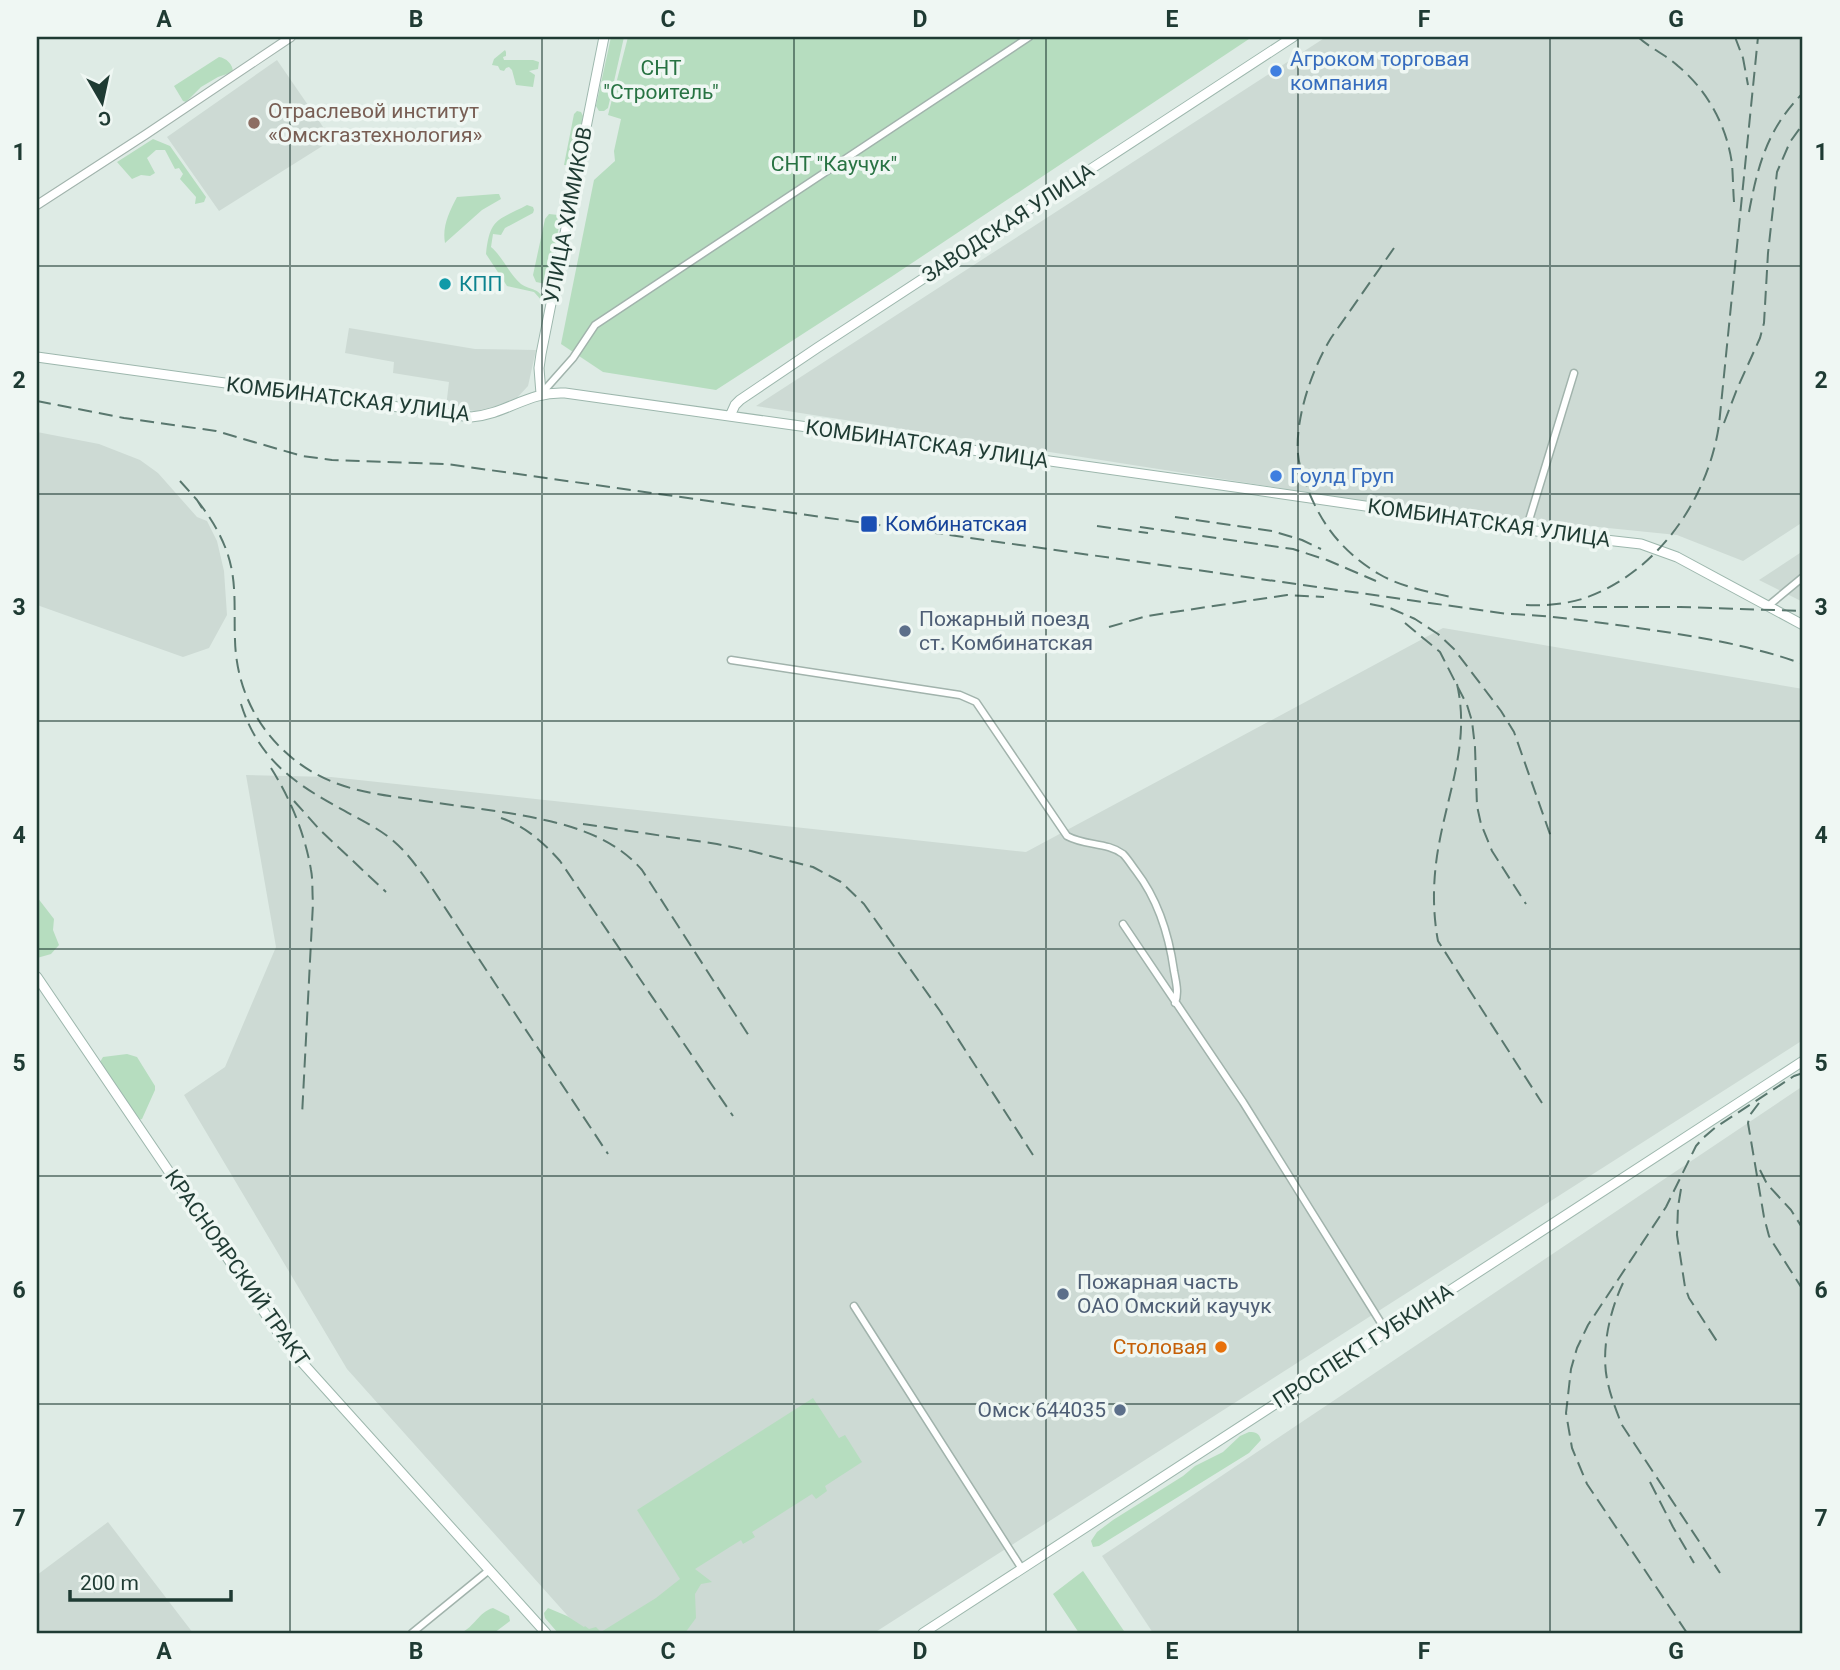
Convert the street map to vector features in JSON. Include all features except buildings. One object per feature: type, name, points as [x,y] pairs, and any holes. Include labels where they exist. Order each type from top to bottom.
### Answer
[{"type":"main road","name":"УЛИЦА ХИМИКОВ","points":[[541,394],[541,354],[604,37]]},
{"type":"main road","name":"ЗАВОДСКАЯ УЛИЦА","points":[[730,416],[740,400],[806,355],[1293,37]]},
{"type":"main road","name":"КОМБИНАТСКАЯ УЛИЦА","points":[[37,357],[471,417],[496,413],[541,394],[565,393],[1651,546],[1803,625]]},
{"type":"main road","name":"КРАСНОЯРСКИЙ ТРАКТ","points":[[37,977],[277,1331],[345,1412],[546,1633]]},
{"type":"main road","name":"ПРОСПЕКТ ГУБКИНА","points":[[923,1633],[1803,1061]]},
{"type":"street","points":[[37,205],[291,37]]},
{"type":"street","points":[[541,394],[573,358],[595,324],[1028,37]]},
{"type":"street","points":[[1526,530],[1574,373]]},
{"type":"street","points":[[1768,606],[1803,577]]},
{"type":"street","points":[[732,660],[960,695],[976,702],[1067,836],[1077,842],[1112,847],[1125,856],[1151,893],[1164,923],[1171,949],[1177,988],[1175,1003]]},
{"type":"street","points":[[1123,924],[1243,1102],[1386,1331]]},
{"type":"street","points":[[854,1306],[1022,1569]]},
{"type":"street","points":[[412,1633],[488,1571]]},
{"type":"shaded area","points":[[1326,37],[1803,37],[1803,522],[1743,561],[1677,535],[1401,507],[756,406]]},
{"type":"shaded area","name":"Отраслевой институт «Омскгазтехнология»","points":[[277,60],[332,140],[219,211],[167,137]]},
{"type":"shaded area","points":[[349,328],[475,349],[536,350],[528,386],[516,399],[489,413],[446,407],[449,382],[393,373],[394,362],[345,353]]},
{"type":"shaded area","points":[[37,432],[99,444],[140,460],[158,473],[197,517],[207,521],[217,541],[224,571],[227,615],[209,648],[183,657],[37,605]]},
{"type":"shaded area","points":[[1803,551],[1803,602],[1759,580]]},
{"type":"shaded area","points":[[1443,628],[1803,689],[1803,1040],[874,1633],[583,1633],[347,1369],[184,1095],[225,1067],[276,947],[246,775],[331,777],[1026,852]]},
{"type":"shaded area","points":[[1803,1086],[1803,1633],[1153,1633],[1102,1556]]},
{"type":"shaded area","points":[[108,1522],[193,1633],[37,1633],[37,1575]]},
{"type":"green space","points":[[611,37],[624,37],[608,108],[599,111],[596,106]]},
{"type":"green space","name":"СНТ \"Каучук\"","points":[[628,37],[1252,37],[716,390],[603,372],[561,344],[594,180],[615,161],[614,151],[621,119],[608,115]]},
{"type":"green space","points":[[505,50],[504,60],[539,62],[538,69],[529,71],[535,75],[533,87],[516,85],[509,67],[504,71],[492,65],[494,59]]},
{"type":"green space","points":[[219,57],[229,62],[233,72],[218,77],[201,87],[186,102],[183,101],[174,86]]},
{"type":"green space","points":[[577,111],[583,116],[575,161],[573,165],[564,165],[574,114]]},
{"type":"green space","points":[[153,139],[170,146],[206,197],[204,202],[195,204],[196,197],[180,179],[183,174],[179,168],[175,169],[165,150],[156,150],[147,158],[155,173],[150,176],[141,175],[132,179],[117,162]]},
{"type":"green space","points":[[499,194],[501,199],[482,210],[445,243],[445,225],[457,197]]},
{"type":"green space","points":[[527,205],[533,207],[533,213],[505,228],[501,235],[493,234],[491,247],[521,284],[540,293],[545,301],[543,302],[534,292],[507,286],[486,254],[490,233],[497,222]]},
{"type":"green space","points":[[549,214],[558,215],[560,221],[549,278],[546,283],[541,283],[536,282],[533,275],[545,219]]},
{"type":"green space","points":[[37,897],[54,919],[53,930],[59,945],[51,954],[37,958]]},
{"type":"green space","points":[[127,1054],[137,1057],[155,1086],[142,1119],[139,1120],[100,1062],[103,1057]]},
{"type":"green space","points":[[813,1398],[839,1438],[845,1435],[862,1462],[825,1486],[827,1491],[816,1499],[812,1494],[752,1532],[755,1537],[743,1544],[741,1540],[695,1569],[712,1582],[701,1584],[695,1594],[696,1618],[685,1633],[558,1633],[545,1618],[544,1613],[548,1608],[589,1629],[596,1627],[601,1632],[656,1598],[680,1579],[637,1510]]},
{"type":"green space","points":[[1249,1432],[1257,1433],[1261,1440],[1249,1453],[1099,1546],[1093,1547],[1091,1541],[1097,1532],[1113,1520],[1195,1466],[1223,1452],[1240,1436]]},
{"type":"green space","points":[[1083,1571],[1124,1631],[1121,1633],[1079,1633],[1053,1594]]},
{"type":"green space","points":[[493,1608],[509,1616],[510,1621],[494,1633],[461,1633],[484,1613]]},
{"type":"railway","points":[[1638,37],[1688,76],[1714,110],[1726,136],[1732,164],[1734,202]]},
{"type":"railway","points":[[1735,37],[1743,58],[1748,85]]},
{"type":"railway","points":[[1526,605],[1556,604],[1585,598],[1611,586],[1635,570],[1657,551],[1675,530],[1704,480],[1719,425],[1758,37]]},
{"type":"railway","points":[[1749,212],[1766,148],[1781,120],[1803,93]]},
{"type":"railway","points":[[1724,423],[1764,323],[1777,172],[1790,142],[1803,124]]},
{"type":"railway","points":[[1394,248],[1331,338],[1317,364],[1299,425],[1299,459],[1308,490],[1320,516],[1336,538],[1355,557],[1379,574],[1397,582],[1455,598]]},
{"type":"railway","points":[[37,401],[124,418],[216,431],[302,456],[332,460],[447,464],[1508,614],[1625,626],[1737,645],[1803,664]]},
{"type":"railway","points":[[180,481],[202,508]]},
{"type":"railway","points":[[197,500],[219,534],[230,561],[234,588],[236,655],[242,685],[262,726],[282,749],[315,773],[348,787],[544,820],[584,831],[615,847],[642,870],[751,1039]]},
{"type":"railway","points":[[1175,517],[1272,531],[1321,549]]},
{"type":"railway","points":[[1097,526],[1148,533]]},
{"type":"railway","points":[[1140,527],[1293,549],[1376,581]]},
{"type":"railway","points":[[1109,627],[1147,616],[1287,595],[1324,597]]},
{"type":"railway","points":[[1370,604],[1390,608],[1415,619],[1438,634],[1454,649],[1514,732],[1551,837]]},
{"type":"railway","points":[[1572,607],[1803,611]]},
{"type":"railway","points":[[1405,623],[1440,652],[1467,705],[1472,721],[1477,806],[1481,824],[1492,851],[1526,904]]},
{"type":"railway","points":[[1457,684],[1460,745],[1434,880],[1438,941],[1542,1103]]},
{"type":"railway","points":[[241,704],[256,738],[289,776],[383,833],[409,857],[608,1154]]},
{"type":"railway","points":[[271,768],[296,817],[305,843],[312,878],[302,1116]]},
{"type":"railway","points":[[294,801],[320,830],[386,892]]},
{"type":"railway","points":[[501,818],[533,835],[560,861],[733,1116]]},
{"type":"railway","points":[[583,824],[751,851],[813,867],[841,882],[864,904],[940,1011],[1033,1155]]},
{"type":"railway","points":[[1687,1633],[1587,1484],[1572,1448],[1566,1413],[1571,1369],[1588,1325],[1666,1207],[1696,1146],[1716,1127],[1794,1076],[1803,1073]]},
{"type":"railway","points":[[1759,1103],[1750,1115],[1748,1123],[1764,1217],[1769,1236],[1803,1290]]},
{"type":"railway","points":[[1760,1170],[1767,1184],[1791,1210],[1803,1229]]},
{"type":"railway","points":[[1681,1189],[1677,1235],[1685,1287],[1689,1298],[1720,1346]]},
{"type":"railway","points":[[1623,1283],[1614,1305],[1606,1343],[1605,1367],[1613,1402],[1622,1425],[1720,1573]]},
{"type":"railway","points":[[1650,1482],[1694,1563]]},
{"type":"place","name":"Агроком торговая компания","points":[[1276,71]]},
{"type":"place","name":"Отраслевой институт «Омскгазтехнология»","points":[[254,123]]},
{"type":"place","name":"КПП","points":[[445,284]]},
{"type":"place","name":"Гоулд Груп","points":[[1276,476]]},
{"type":"place","name":"Комбинатская","points":[[869,524]]},
{"type":"place","name":"Пожарный поезд ст. Комбинатская","points":[[905,631]]},
{"type":"place","name":"Пожарная часть ОАО Омский каучук","points":[[1063,1294]]},
{"type":"place","name":"Столовая","points":[[1221,1347]]},
{"type":"place","name":"Омск 644035","points":[[1120,1410]]},
{"type":"park label","name":"СНТ \"Строитель\"","points":[[661,80]]}]
